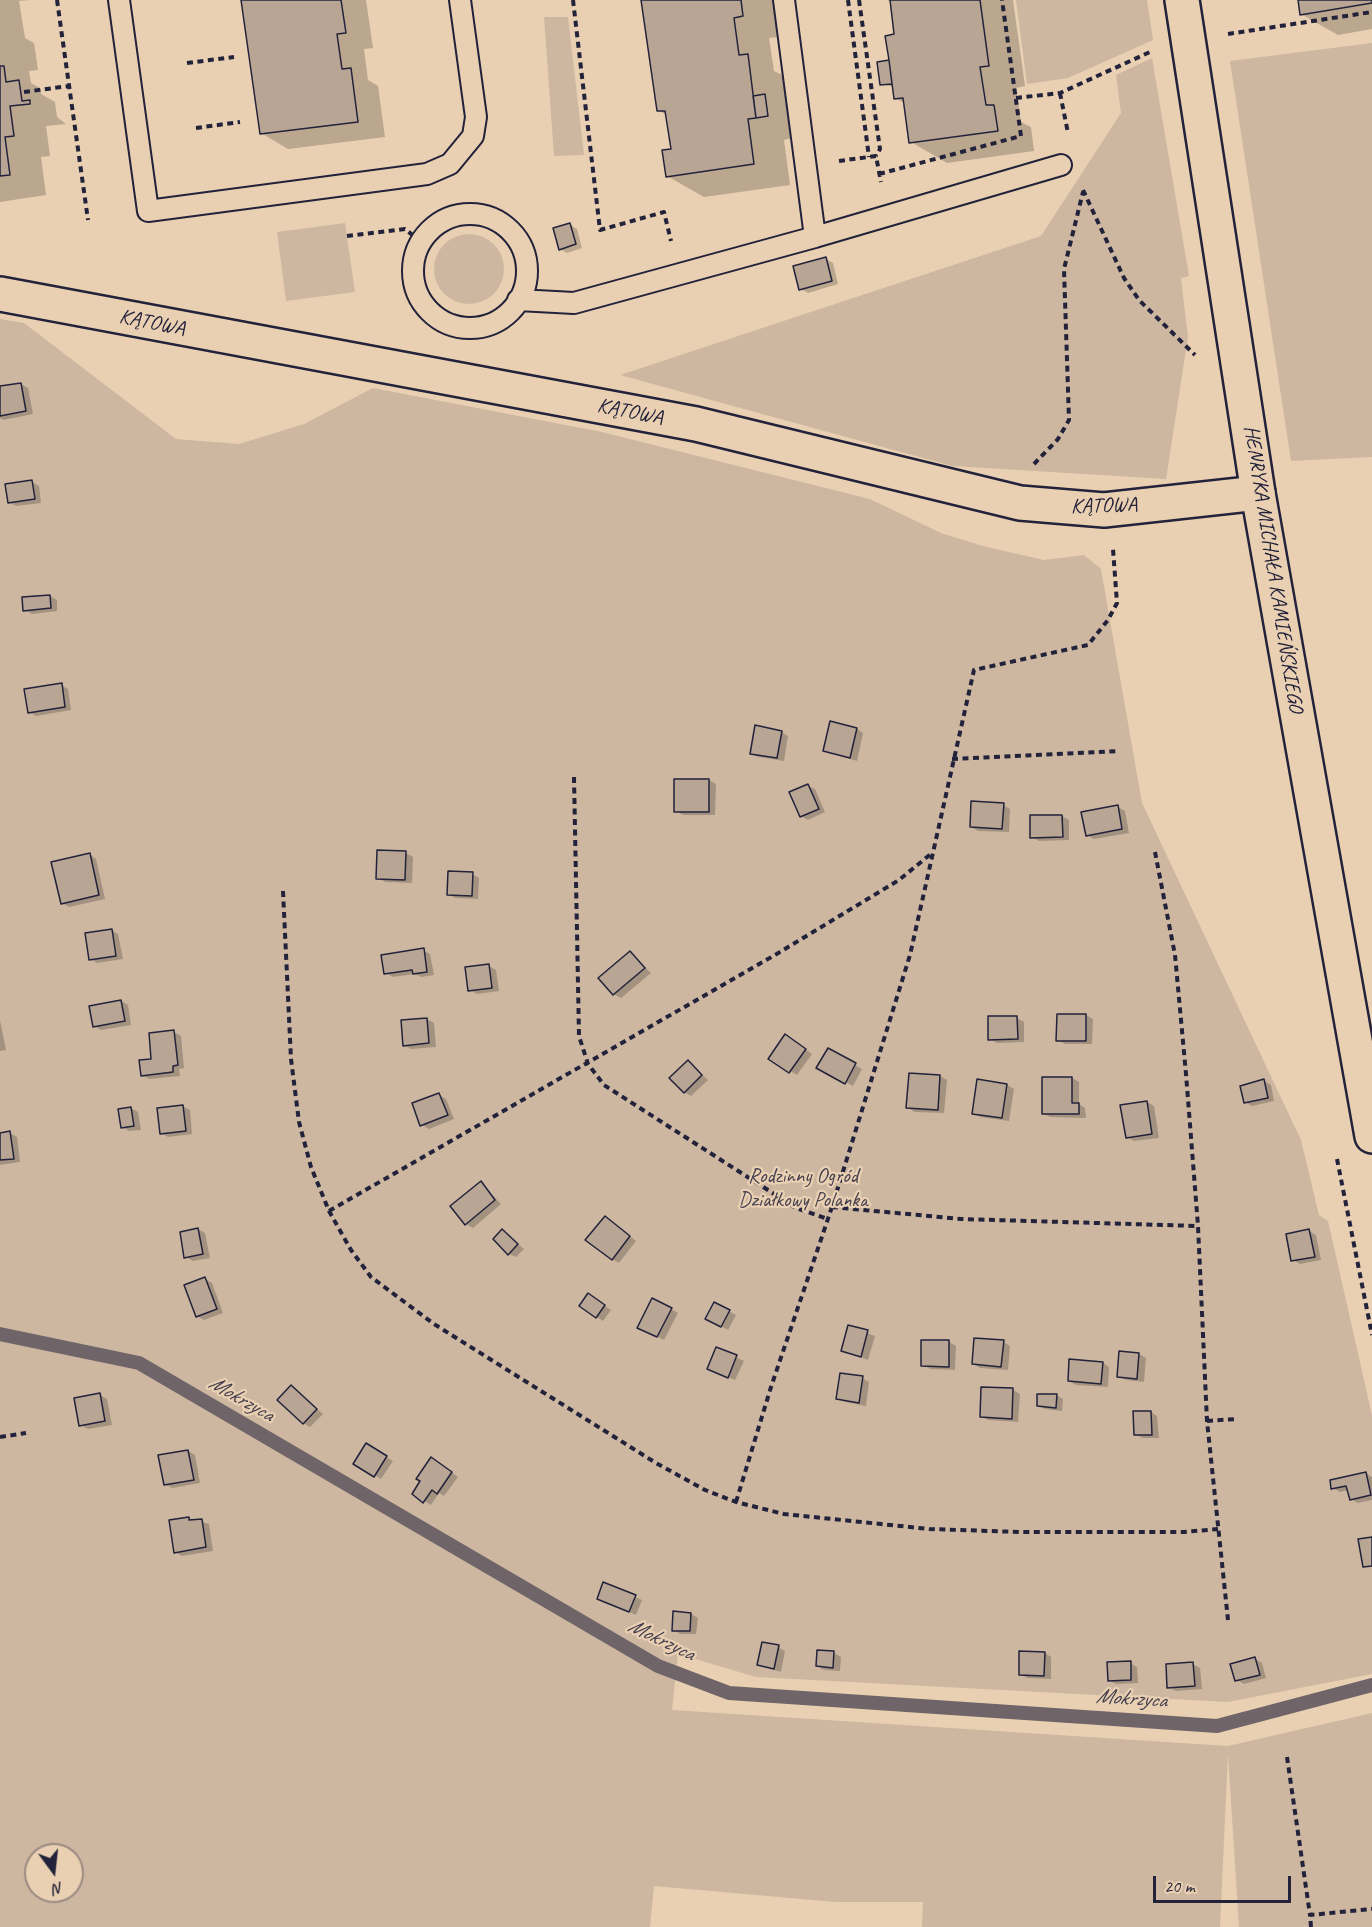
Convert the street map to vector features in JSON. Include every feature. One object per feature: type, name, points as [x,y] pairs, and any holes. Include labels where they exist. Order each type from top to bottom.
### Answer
[{"type":"street","name":"HENRYKA MICHAŁA KAMIEŃSKIEGO","points":[[1182,0],[1258,493],[1372,1136]]},
{"type":"street","name":"KĄTOWA","points":[[0,294],[696,424],[1020,503],[1104,510],[1258,493]]},
{"type":"lane","points":[[119,0],[148,211],[427,174],[450,164],[473,136],[476,117],[460,0]]},
{"type":"lane","points":[[783,0],[815,237]]},
{"type":"lane","points":[[518,300],[574,303],[815,237],[1061,165]]},
{"type":"lane","points":[[468,214],[487,216],[504,224],[517,238],[525,255],[528,273],[524,292],[518,300],[500,320],[482,327],[463,328],[445,323],[430,311],[419,296],[414,278],[414,259],[421,242],[433,227],[449,218],[468,214]]},
{"type":"path","points":[[57,0],[88,220]]},
{"type":"path","points":[[573,0],[600,230],[664,212],[678,274]]},
{"type":"path","points":[[848,0],[869,157]]},
{"type":"path","points":[[859,0],[880,150],[876,156],[888,215]]},
{"type":"path","points":[[879,174],[1021,136],[1002,0]]},
{"type":"path","points":[[1257,30],[1372,12]]},
{"type":"path","points":[[1016,98],[1060,93],[1151,52]]},
{"type":"path","points":[[187,63],[234,57]]},
{"type":"path","points":[[24,92],[69,86]]},
{"type":"path","points":[[1060,93],[1068,135]]},
{"type":"path","points":[[196,128],[240,122]]},
{"type":"path","points":[[806,166],[876,156]]},
{"type":"path","points":[[1080,178],[1124,278],[1139,300],[1157,315],[1193,355],[1201,355]]},
{"type":"path","points":[[1020,503],[1035,462],[1058,439],[1069,420],[1064,269],[1083,189]]},
{"type":"path","points":[[347,236],[405,229],[421,242]]},
{"type":"path","points":[[735,1502],[832,1207],[910,955],[952,759],[974,670],[1088,645],[1108,620],[1117,603],[1113,549],[1104,510]]},
{"type":"path","points":[[952,759],[1119,751]]},
{"type":"path","points":[[574,777],[579,1036],[588,1064],[604,1085],[796,1208],[828,1219]]},
{"type":"path","points":[[329,1211],[588,1064],[899,880],[932,852]]},
{"type":"path","points":[[1155,852],[1174,955],[1198,1226],[1207,1421],[1228,1620]]},
{"type":"path","points":[[283,891],[291,1059],[299,1122],[311,1167],[329,1211],[351,1250],[371,1277],[434,1324],[656,1463],[705,1491],[735,1502],[784,1514],[928,1529],[1021,1532],[1184,1532],[1218,1529]]},
{"type":"path","points":[[832,1207],[972,1219],[1198,1226]]},
{"type":"path","points":[[1207,1421],[1236,1419]]},
{"type":"path","points":[[0,1437],[26,1433]]},
{"type":"path","points":[[1287,1757],[1311,1927]]},
{"type":"path","points":[[1310,1915],[1372,1909]]},
{"type":"green space","points":[[1016,0],[1147,0],[1153,40],[1068,78],[1027,84]]},
{"type":"green space","points":[[544,17],[568,17],[584,155],[554,156]]},
{"type":"green space","points":[[1372,43],[1372,457],[1291,461],[1230,61]]},
{"type":"green space","points":[[1152,58],[1189,276],[1181,278],[1188,337],[1166,479],[952,466],[620,375],[1041,236],[1121,113],[1116,75]]},
{"type":"green space","points":[[345,223],[355,292],[286,301],[277,232]]},
{"type":"green space","points":[[476,234],[489,240],[498,249],[502,255],[504,269],[502,283],[494,294],[483,302],[462,304],[444,294],[436,283],[434,262],[444,244],[455,236]]},
{"type":"green space","name":"Rodzinny Ogród Działkowy Polanka","points":[[0,319],[24,323],[176,439],[239,444],[304,424],[373,388],[602,432],[870,499],[941,533],[983,546],[1044,560],[1084,555],[1101,569],[1142,803],[1301,1140],[1319,1215],[1328,1221],[1372,1415],[1372,1674],[1228,1702],[756,1677],[678,1654],[672,1710],[1228,1746],[1372,1713],[1372,1927],[1239,1927],[1228,1754],[1220,1927],[922,1927],[923,1902],[835,1902],[654,1886],[650,1927],[0,1927]]},
{"type":"building","points":[[241,0],[341,0],[346,33],[337,34],[342,69],[351,68],[358,122],[260,134]]},
{"type":"building","points":[[641,0],[741,0],[743,16],[734,18],[739,55],[748,54],[756,118],[748,119],[754,164],[666,177],[662,150],[671,149],[665,111],[657,111]]},
{"type":"building","points":[[890,0],[980,0],[989,66],[980,67],[986,105],[994,105],[998,131],[909,143],[903,98],[894,99],[885,36],[894,34]]},
{"type":"building","points":[[1298,0],[1372,0],[1372,3],[1300,15]]},
{"type":"building","points":[[889,60],[892,84],[880,85],[877,62]]},
{"type":"building","points":[[0,66],[4,66],[6,82],[19,80],[22,101],[30,100],[30,104],[10,106],[14,136],[5,137],[10,175],[0,176]]},
{"type":"building","points":[[765,94],[768,116],[756,118],[753,96]]},
{"type":"building","points":[[570,223],[576,244],[559,250],[553,228]]},
{"type":"building","points":[[826,257],[832,281],[799,290],[793,266]]},
{"type":"building","points":[[21,383],[26,411],[0,416],[0,386]]},
{"type":"building","points":[[32,480],[35,499],[8,503],[5,484]]},
{"type":"building","points":[[50,595],[51,608],[23,611],[22,597]]},
{"type":"building","points":[[62,683],[65,707],[28,713],[24,689]]},
{"type":"building","points":[[830,721],[857,728],[850,758],[823,751]]},
{"type":"building","points":[[755,725],[782,731],[777,758],[750,754]]},
{"type":"building","points":[[674,779],[709,779],[709,812],[674,812]]},
{"type":"building","points":[[808,784],[819,809],[800,817],[789,792]]},
{"type":"building","points":[[971,801],[1004,803],[1002,829],[970,827]]},
{"type":"building","points":[[1118,805],[1122,829],[1086,836],[1081,812]]},
{"type":"building","points":[[1030,815],[1062,815],[1063,837],[1030,838]]},
{"type":"building","points":[[377,850],[406,851],[405,880],[376,879]]},
{"type":"building","points":[[90,853],[99,895],[61,904],[51,862]]},
{"type":"building","points":[[448,871],[473,872],[472,896],[447,895]]},
{"type":"building","points":[[112,929],[116,956],[89,960],[85,933]]},
{"type":"building","points":[[424,948],[427,972],[413,974],[412,970],[384,974],[381,955]]},
{"type":"building","points":[[630,951],[645,968],[613,995],[598,978]]},
{"type":"building","points":[[489,964],[492,988],[468,991],[465,967]]},
{"type":"building","points":[[121,1000],[125,1021],[93,1027],[89,1006]]},
{"type":"building","points":[[1057,1014],[1086,1014],[1086,1041],[1056,1041]]},
{"type":"building","points":[[988,1016],[1017,1016],[1018,1039],[988,1040]]},
{"type":"building","points":[[427,1018],[429,1043],[403,1046],[401,1020]]},
{"type":"building","points":[[174,1030],[178,1065],[173,1066],[173,1072],[141,1076],[139,1060],[151,1059],[149,1033]]},
{"type":"building","points":[[785,1034],[806,1049],[789,1073],[768,1059]]},
{"type":"building","points":[[828,1048],[856,1063],[845,1084],[816,1068]]},
{"type":"building","points":[[688,1060],[702,1075],[684,1093],[669,1078]]},
{"type":"building","points":[[909,1073],[940,1075],[938,1110],[906,1108]]},
{"type":"building","points":[[1042,1077],[1072,1077],[1072,1103],[1079,1103],[1079,1114],[1042,1114]]},
{"type":"building","points":[[977,1079],[1007,1084],[1002,1118],[972,1114]]},
{"type":"building","points":[[1264,1079],[1268,1098],[1244,1103],[1240,1086]]},
{"type":"building","points":[[439,1093],[448,1115],[420,1126],[412,1103]]},
{"type":"building","points":[[1147,1101],[1152,1134],[1126,1138],[1120,1105]]},
{"type":"building","points":[[183,1105],[186,1131],[160,1134],[157,1108]]},
{"type":"building","points":[[131,1107],[134,1126],[121,1128],[118,1109]]},
{"type":"building","points":[[10,1131],[14,1159],[0,1160],[0,1133]]},
{"type":"building","points":[[481,1181],[495,1200],[465,1225],[450,1206]]},
{"type":"building","points":[[605,1216],[630,1236],[612,1260],[585,1240]]},
{"type":"building","points":[[198,1228],[203,1254],[184,1258],[180,1232]]},
{"type":"building","points":[[502,1229],[518,1244],[508,1255],[493,1239]]},
{"type":"building","points":[[1309,1229],[1315,1257],[1291,1261],[1286,1234]]},
{"type":"building","points":[[205,1277],[217,1309],[196,1317],[184,1285]]},
{"type":"building","points":[[588,1293],[605,1305],[596,1318],[579,1306]]},
{"type":"building","points":[[652,1298],[672,1308],[657,1337],[637,1328]]},
{"type":"building","points":[[714,1302],[730,1310],[721,1327],[705,1319]]},
{"type":"building","points":[[848,1325],[868,1330],[861,1357],[841,1351]]},
{"type":"building","points":[[974,1338],[1004,1340],[1001,1367],[972,1364]]},
{"type":"building","points":[[921,1340],[949,1340],[949,1367],[921,1366]]},
{"type":"building","points":[[716,1347],[737,1355],[728,1378],[707,1369]]},
{"type":"building","points":[[1119,1351],[1139,1353],[1137,1379],[1117,1377]]},
{"type":"building","points":[[1069,1359],[1103,1362],[1101,1384],[1068,1381]]},
{"type":"building","points":[[840,1373],[863,1376],[859,1403],[836,1399]]},
{"type":"building","points":[[291,1385],[317,1409],[303,1424],[277,1400]]},
{"type":"building","points":[[981,1387],[1013,1388],[1012,1419],[980,1417]]},
{"type":"building","points":[[100,1393],[105,1421],[79,1426],[74,1398]]},
{"type":"building","points":[[1037,1394],[1057,1394],[1056,1408],[1037,1406]]},
{"type":"building","points":[[1133,1411],[1151,1411],[1152,1435],[1134,1435]]},
{"type":"building","points":[[366,1443],[387,1456],[374,1477],[353,1464]]},
{"type":"building","points":[[188,1450],[194,1480],[164,1485],[158,1455]]},
{"type":"building","points":[[431,1457],[452,1472],[437,1494],[432,1490],[423,1503],[412,1494],[420,1481],[416,1479]]},
{"type":"building","points":[[1366,1472],[1371,1495],[1350,1500],[1346,1486],[1331,1489],[1330,1480]]},
{"type":"building","points":[[189,1517],[189,1520],[202,1519],[206,1547],[174,1553],[169,1520]]},
{"type":"building","points":[[1372,1537],[1372,1566],[1363,1567],[1358,1539]]},
{"type":"building","points":[[603,1582],[636,1595],[629,1612],[597,1599]]},
{"type":"building","points":[[673,1611],[691,1613],[690,1631],[672,1631]]},
{"type":"building","points":[[762,1642],[779,1645],[774,1669],[757,1665]]},
{"type":"building","points":[[817,1650],[834,1651],[833,1668],[816,1666]]},
{"type":"building","points":[[1019,1651],[1045,1652],[1044,1676],[1019,1675]]},
{"type":"building","points":[[1255,1657],[1260,1675],[1235,1681],[1230,1664]]},
{"type":"building","points":[[1131,1661],[1131,1680],[1108,1681],[1107,1662]]},
{"type":"building","points":[[1193,1662],[1195,1686],[1167,1688],[1166,1664]]},
{"type":"waterway","name":"Mokrzyca","points":[[0,1334],[139,1363],[658,1666],[729,1693],[1217,1726],[1372,1685]]}]
